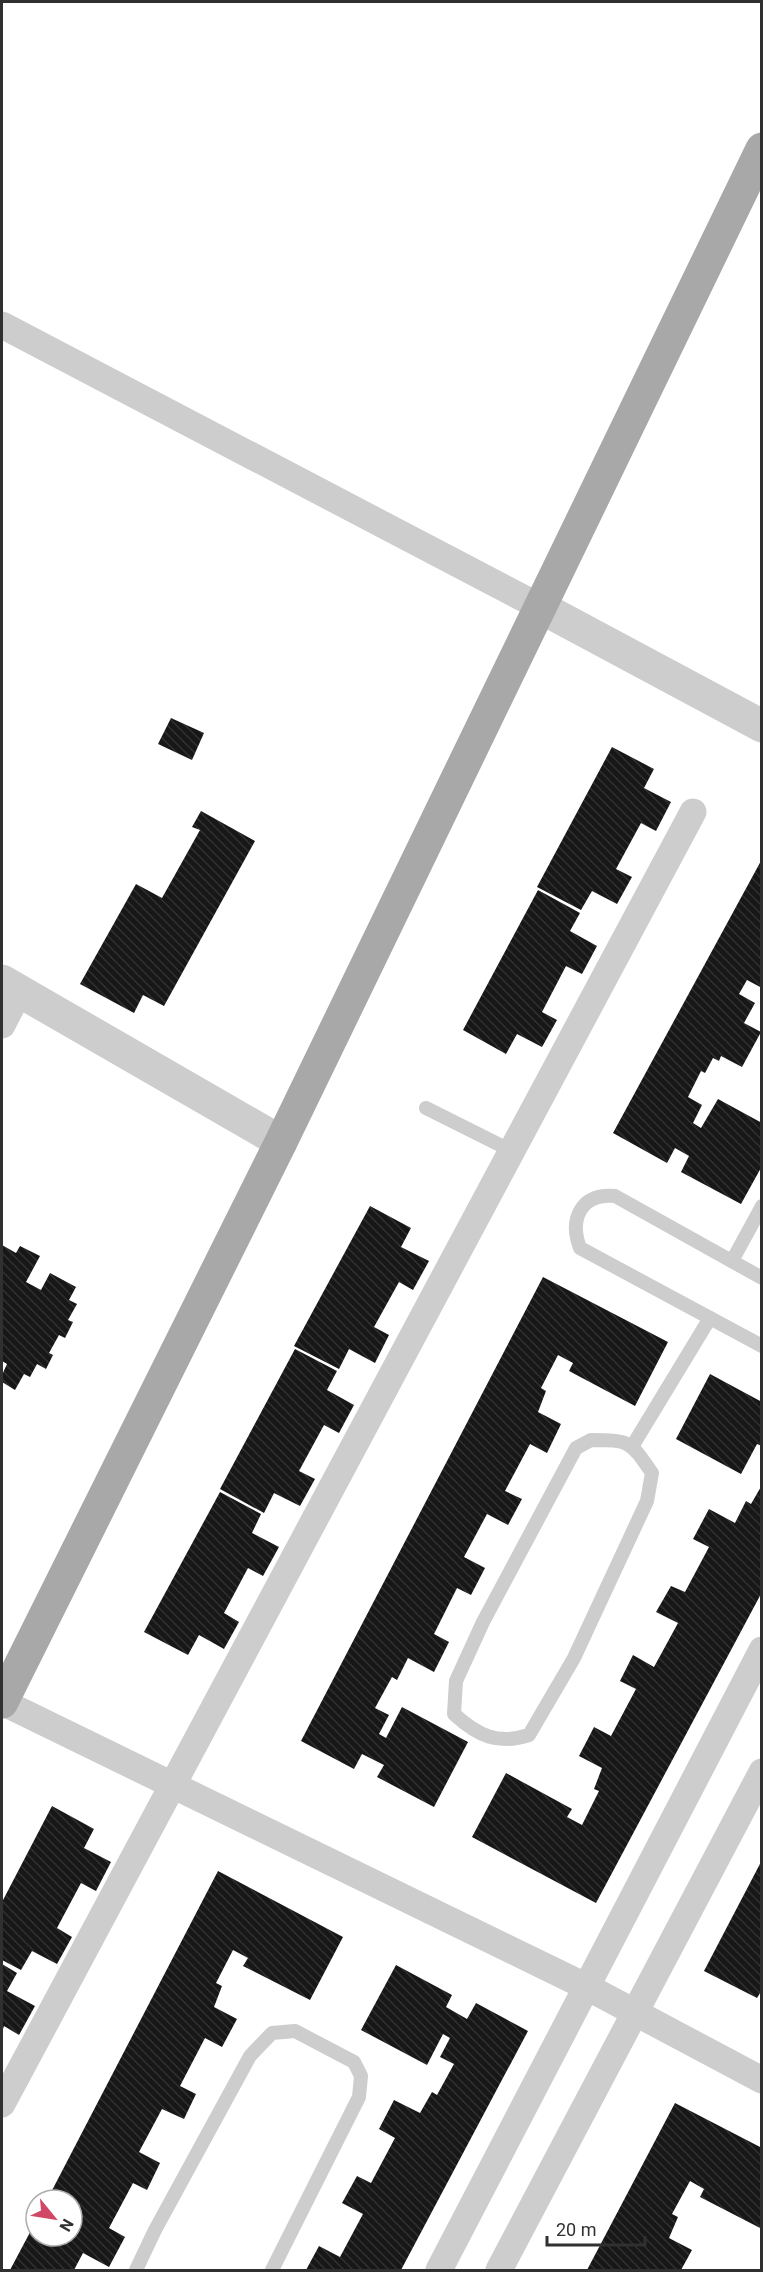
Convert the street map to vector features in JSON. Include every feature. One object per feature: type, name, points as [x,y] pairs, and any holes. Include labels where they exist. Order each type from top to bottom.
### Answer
[{"type":"main road","points":[[2,1702],[281,1142],[762,149]]},
{"type":"street","points":[[2,325],[762,726]]},
{"type":"street","points":[[2,2104],[693,812]]},
{"type":"street","points":[[2,1025],[10,986],[281,1142]]},
{"type":"street","points":[[439,2271],[762,1650]]},
{"type":"street","points":[[2,1702],[587,1987],[762,2080]]},
{"type":"street","points":[[499,2271],[762,1772]]},
{"type":"lane","points":[[426,1108],[512,1151]]},
{"type":"lane","points":[[762,1278],[615,1196],[603,1195],[587,1202],[577,1215],[574,1233],[580,1248],[762,1346]]},
{"type":"lane","points":[[732,1262],[762,1206]]},
{"type":"lane","points":[[633,1445],[710,1318]]},
{"type":"lane","points":[[591,1440],[615,1440],[633,1445],[652,1473],[648,1501],[574,1658],[530,1736],[510,1741],[473,1732],[454,1714],[456,1681],[483,1622],[570,1458],[576,1448],[591,1440]]},
{"type":"lane","points":[[136,2271],[154,2230],[250,2056],[272,2033],[295,2031],[354,2062],[361,2076],[359,2097],[272,2271]]},
{"type":"building","points":[[171,718],[204,733],[192,760],[158,744]]},
{"type":"building","points":[[612,747],[654,769],[644,788],[671,802],[656,831],[641,823],[616,869],[632,877],[617,904],[592,891],[581,910],[537,887]]},
{"type":"building","points":[[201,811],[255,841],[164,1006],[143,995],[134,1013],[80,984],[136,884],[162,898],[200,830],[192,827]]},
{"type":"building","points":[[762,859],[762,988],[747,980],[739,994],[755,1003],[744,1023],[761,1032],[742,1067],[721,1056],[719,1061],[713,1058],[705,1073],[701,1071],[688,1097],[702,1105],[693,1123],[701,1128],[718,1099],[762,1123],[762,1166],[741,1204],[681,1172],[689,1156],[675,1148],[667,1163],[613,1133]]},
{"type":"building","points":[[538,890],[580,913],[570,931],[597,946],[582,974],[566,966],[542,1012],[557,1020],[542,1047],[517,1034],[506,1054],[463,1030]]},
{"type":"building","points":[[370,1206],[411,1228],[401,1247],[429,1261],[413,1290],[399,1282],[374,1327],[389,1335],[375,1363],[349,1349],[339,1369],[294,1346]]},
{"type":"building","points":[[2,1245],[16,1253],[20,1246],[40,1256],[26,1282],[41,1290],[50,1273],[76,1287],[69,1300],[77,1304],[68,1320],[73,1322],[65,1338],[59,1335],[49,1353],[53,1355],[46,1369],[37,1364],[30,1377],[24,1374],[15,1390],[2,1382],[2,1375],[7,1364],[2,1361]]},
{"type":"building","points":[[543,1277],[668,1342],[635,1406],[569,1371],[573,1363],[558,1355],[541,1388],[546,1391],[538,1412],[561,1424],[547,1453],[530,1444],[505,1491],[522,1499],[508,1525],[487,1514],[464,1557],[485,1568],[471,1595],[457,1588],[434,1634],[449,1642],[434,1672],[408,1658],[397,1680],[392,1677],[375,1708],[389,1715],[379,1734],[386,1738],[402,1707],[468,1742],[434,1807],[377,1777],[384,1765],[362,1754],[354,1769],[301,1741]]},
{"type":"building","points":[[295,1349],[337,1371],[327,1390],[354,1405],[339,1433],[324,1425],[299,1471],[315,1479],[300,1506],[274,1493],[264,1513],[220,1489]]},
{"type":"building","points":[[710,1374],[762,1402],[762,1446],[757,1444],[741,1474],[676,1439]]},
{"type":"building","points":[[762,1485],[762,1592],[596,1903],[472,1837],[506,1773],[572,1809],[567,1817],[582,1825],[599,1791],[594,1789],[602,1768],[579,1756],[594,1727],[611,1736],[636,1689],[620,1681],[633,1655],[654,1667],[678,1623],[656,1612],[671,1586],[685,1592],[709,1547],[693,1539],[709,1509],[735,1523],[746,1501],[751,1504]]},
{"type":"building","points":[[220,1492],[261,1514],[252,1533],[279,1547],[263,1576],[248,1568],[224,1613],[239,1622],[224,1649],[199,1635],[188,1655],[144,1632]]},
{"type":"building","points":[[52,1806],[94,1829],[84,1848],[111,1862],[96,1891],[81,1883],[57,1928],[72,1937],[57,1964],[32,1951],[21,1970],[2,1960],[2,1902]]},
{"type":"building","points":[[762,1860],[762,1990],[757,1998],[704,1971]]},
{"type":"building","points":[[218,1871],[343,1937],[310,2000],[243,1966],[248,1958],[233,1950],[216,1983],[222,1986],[214,2007],[237,2019],[222,2047],[205,2038],[180,2086],[196,2094],[184,2119],[162,2109],[139,2152],[160,2163],[147,2190],[133,2183],[109,2228],[125,2237],[109,2267],[83,2253],[74,2270],[10,2270],[24,2244],[24,2248],[84,2248],[84,2188],[53,2188]]},
{"type":"building","points":[[2,1964],[17,1973],[7,1991],[35,2006],[19,2035],[4,2026],[2,2032]]},
{"type":"building","points":[[396,1965],[452,1995],[446,2007],[467,2019],[476,2003],[528,2031],[401,2270],[306,2270],[319,2246],[340,2257],[363,2214],[342,2203],[357,2176],[371,2183],[395,2138],[379,2129],[394,2100],[420,2113],[432,2092],[437,2095],[454,2064],[440,2057],[450,2038],[443,2034],[427,2065],[361,2030]]},
{"type":"building","points":[[675,2103],[762,2148],[762,2229],[700,2197],[704,2189],[690,2181],[672,2214],[678,2217],[669,2238],[692,2250],[681,2270],[587,2270]]}]
